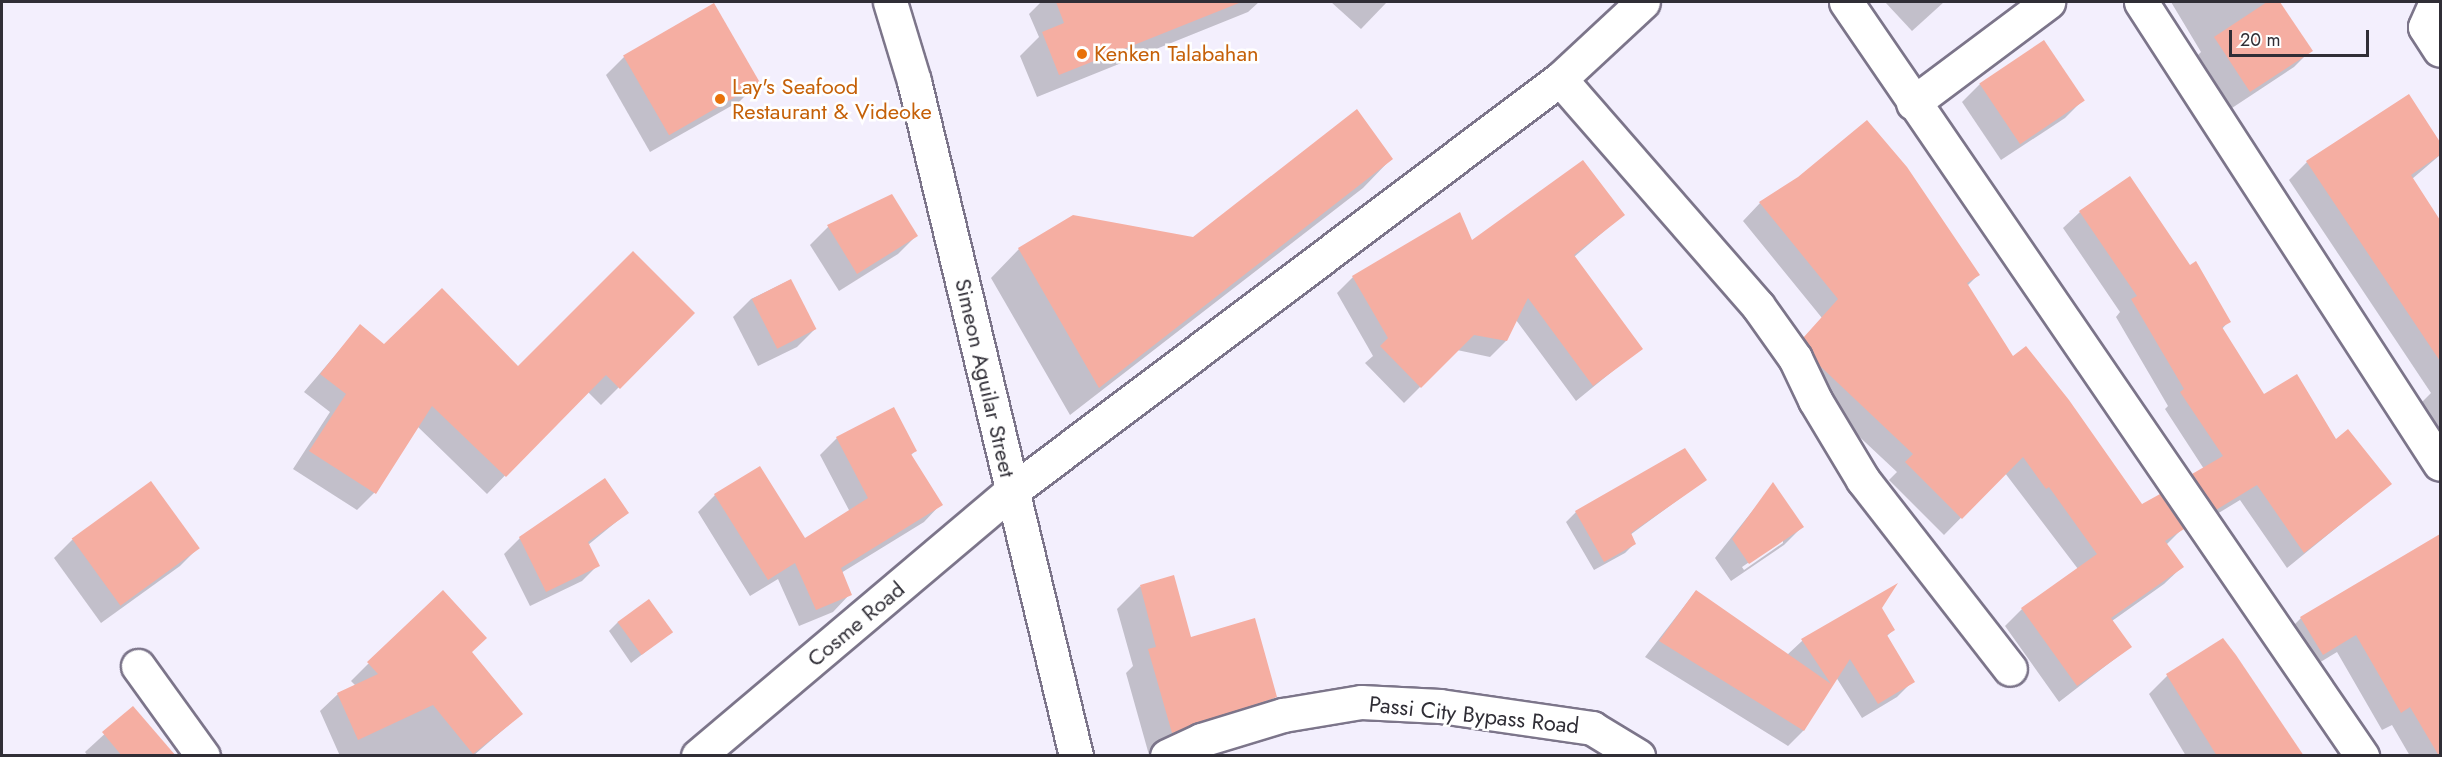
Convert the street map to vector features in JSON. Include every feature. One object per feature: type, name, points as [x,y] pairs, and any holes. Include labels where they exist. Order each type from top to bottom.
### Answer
[{"type":"main road","name":"Simeon Aguilar Street","points":[[890,2],[914,81],[1076,756]]},
{"type":"main road","name":"Cosme Road","points":[[698,756],[1012,491],[1560,79],[1643,2]]},
{"type":"main road","points":[[1846,2],[2362,756]]},
{"type":"main road","points":[[1913,103],[2048,2]]},
{"type":"main road","points":[[2141,2],[2440,464]]},
{"type":"main road","points":[[2436,2],[2425,27],[2440,50]]},
{"type":"main road","points":[[1560,79],[1758,306],[1796,358],[1815,400],[1863,480],[2010,669]]},
{"type":"main road","points":[[138,666],[203,756]]},
{"type":"main road","name":"Passi City Bypass Road","points":[[1167,756],[1201,740],[1283,715],[1361,702],[1440,706],[1592,728],[1638,756]]},
{"type":"building","name":"Kenken Talabahan","points":[[1056,2],[1239,3],[1059,75],[1042,32],[1064,23]]},
{"type":"building","points":[[2267,2],[2280,2],[2313,51],[2250,92],[2214,37]]},
{"type":"building","points":[[714,3],[760,83],[669,135],[623,56]]},
{"type":"building","points":[[2044,40],[2085,101],[2020,144],[1979,84]]},
{"type":"building","points":[[2409,94],[2440,142],[2440,155],[2411,175],[2440,220],[2440,361],[2306,161]]},
{"type":"building","points":[[1357,109],[1393,159],[1099,388],[1018,248],[1073,215],[1193,237]]},
{"type":"building","points":[[1867,120],[1907,167],[1980,275],[1967,283],[2013,356],[2026,346],[2069,400],[2142,504],[2160,494],[2184,529],[2165,541],[2184,567],[2111,618],[2132,647],[2077,686],[2021,608],[2097,554],[2049,487],[2046,489],[2023,457],[1962,519],[1905,462],[1913,454],[1820,366],[1803,338],[1838,299],[1759,202],[1798,177]]},
{"type":"building","points":[[1583,160],[1625,215],[1574,255],[1643,349],[1593,386],[1528,298],[1507,341],[1474,335],[1421,388],[1380,346],[1388,338],[1352,276],[1460,212],[1472,240]]},
{"type":"building","points":[[2130,176],[2190,265],[2196,261],[2231,322],[2222,327],[2264,394],[2297,374],[2336,439],[2348,429],[2392,484],[2304,553],[2257,485],[2216,510],[2192,474],[2223,456],[2180,392],[2184,389],[2131,299],[2137,296],[2079,211]]},
{"type":"building","points":[[892,194],[918,236],[857,274],[827,225]]},
{"type":"building","points":[[633,251],[695,313],[620,389],[606,375],[506,477],[432,406],[376,494],[309,451],[346,394],[320,374],[360,324],[384,344],[442,288],[518,366]]},
{"type":"building","points":[[791,279],[816,329],[777,349],[752,299]]},
{"type":"building","points":[[894,407],[917,451],[911,454],[943,505],[841,568],[852,595],[816,610],[795,563],[768,580],[714,494],[760,466],[805,538],[868,498],[836,437]]},
{"type":"building","points":[[1685,448],[1707,480],[1631,533],[1636,544],[1604,562],[1575,511]]},
{"type":"building","points":[[605,478],[629,513],[588,542],[600,566],[546,592],[519,537]]},
{"type":"building","points":[[151,481],[200,548],[121,606],[72,539]]},
{"type":"building","points":[[1773,482],[1804,527],[1749,564],[1732,539]]},
{"type":"building","points":[[2440,534],[2439,756],[2410,707],[2401,713],[2356,635],[2323,655],[2300,617]]},
{"type":"building","points":[[1174,575],[1191,637],[1255,618],[1277,697],[1172,733],[1148,649],[1156,647],[1140,585]]},
{"type":"building","points":[[1898,583],[1882,608],[1895,630],[1887,635],[1915,682],[1878,704],[1850,659],[1804,731],[1659,641],[1696,590],[1831,684],[1801,639]]},
{"type":"building","points":[[443,590],[487,638],[472,652],[523,714],[473,754],[433,705],[358,740],[337,693],[378,674],[367,662]]},
{"type":"building","points":[[649,599],[673,632],[642,655],[617,622]]},
{"type":"building","points":[[2223,638],[2304,756],[2217,756],[2166,674]]},
{"type":"building","points":[[133,706],[176,756],[122,756],[102,732]]},
{"type":"place","name":"Kenken Talabahan","points":[[1082,54]]},
{"type":"place","name":"Lay's Seafood Restaurant & Videoke","points":[[720,99]]}]
